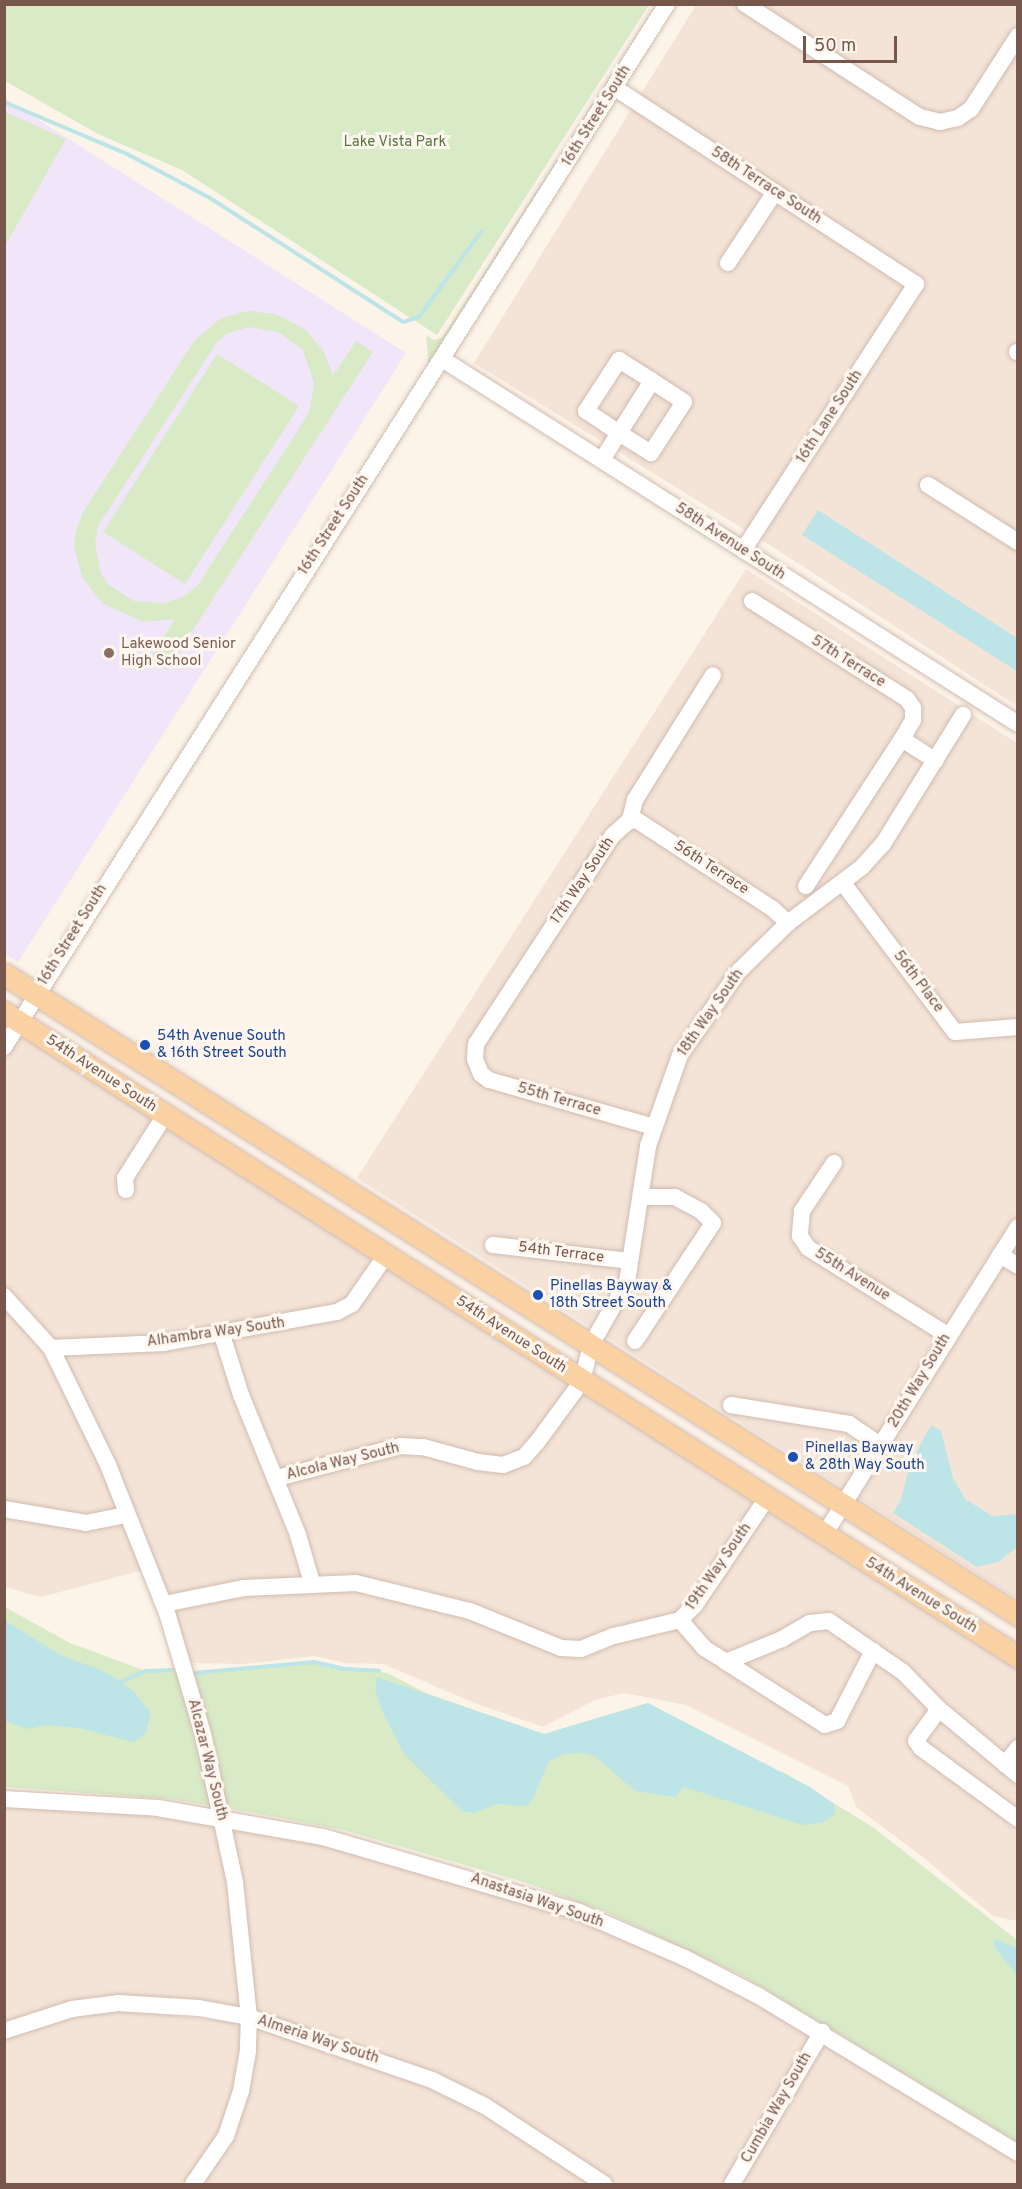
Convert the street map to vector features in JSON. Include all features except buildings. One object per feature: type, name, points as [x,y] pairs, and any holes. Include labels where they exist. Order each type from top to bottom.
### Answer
[{"type":"main road","points":[[4,974],[1017,1615]]},
{"type":"main road","name":"54th Avenue South","points":[[12,1017],[1017,1657]]},
{"type":"street","name":"16th Street South","points":[[4,1047],[12,1017],[36,994],[667,4]]},
{"type":"street","points":[[745,4],[920,117],[940,122],[958,118],[971,109],[1017,36]]},
{"type":"street","name":"58th Terrace South","points":[[615,88],[916,285]]},
{"type":"street","points":[[728,263],[775,192]]},
{"type":"street","name":"16th Lane South","points":[[743,550],[916,285]]},
{"type":"street","name":"58th Avenue South","points":[[442,359],[1017,724]]},
{"type":"street","points":[[619,360],[684,402],[651,453],[619,433],[586,411],[619,360]]},
{"type":"street","points":[[602,460],[652,381]]},
{"type":"street","points":[[928,484],[1017,542]]},
{"type":"street","name":"57th Terrace","points":[[752,601],[907,699],[913,708],[913,720],[902,739],[806,886]]},
{"type":"street","name":"17th Way South","points":[[475,1059],[476,1044],[612,836],[630,820],[635,800],[713,675]]},
{"type":"street","name":"18th Way South","points":[[582,1381],[591,1345],[627,1282],[654,1127],[680,1054],[739,970],[788,922],[843,883],[883,844],[963,716]]},
{"type":"street","points":[[902,739],[936,761]]},
{"type":"street","name":"56th Terrace","points":[[630,820],[667,840],[788,922]]},
{"type":"street","name":"56th Place","points":[[843,883],[955,1032],[1017,1027]]},
{"type":"street","name":"55th Terrace","points":[[475,1059],[481,1074],[489,1080],[654,1127]]},
{"type":"street","points":[[126,1190],[125,1178],[165,1115]]},
{"type":"street","name":"55th Avenue","points":[[834,1163],[802,1211],[800,1236],[808,1248],[947,1335]]},
{"type":"street","points":[[635,1341],[713,1223],[675,1197],[642,1197]]},
{"type":"street","name":"20th Way South","points":[[824,1535],[882,1446],[947,1335],[1017,1227]]},
{"type":"street","name":"54th Terrace","points":[[493,1245],[629,1262]]},
{"type":"street","name":"Alhambra Way South","points":[[51,1348],[164,1343],[222,1335],[338,1312],[352,1304],[386,1255]]},
{"type":"street","points":[[1000,1255],[1017,1266]]},
{"type":"street","points":[[4,1296],[51,1348]]},
{"type":"street","points":[[222,1335],[241,1395],[278,1478],[312,1582]]},
{"type":"street","name":"Alcazar Way South","points":[[51,1348],[81,1404],[164,1604],[223,1818],[235,1882],[249,2017],[242,2091],[226,2136],[193,2184]]},
{"type":"street","name":"Alcola Way South","points":[[278,1478],[401,1446],[423,1447],[478,1462],[504,1465],[524,1457],[582,1381]]},
{"type":"street","points":[[731,1405],[849,1424],[882,1446]]},
{"type":"street","name":"19th Way South","points":[[164,1604],[244,1588],[312,1582],[356,1583],[406,1593],[470,1611],[561,1648],[581,1649],[614,1636],[663,1626],[680,1620],[695,1605],[767,1498]]},
{"type":"street","points":[[4,1509],[86,1523],[126,1515]]},
{"type":"street","points":[[680,1620],[704,1648],[825,1725],[837,1721],[873,1651]]},
{"type":"street","points":[[726,1662],[764,1648],[810,1623],[829,1621],[903,1672],[939,1709],[1011,1770],[1017,1748]]},
{"type":"street","points":[[939,1709],[916,1741],[921,1749],[1017,1819]]},
{"type":"street","name":"Anastasia Way South","points":[[4,1798],[97,1802],[223,1818],[356,1845],[579,1912],[685,1958],[822,2032],[1017,2153]]},
{"type":"street","name":"Almeria Way South","points":[[4,2031],[72,2009],[118,2003],[199,2008],[249,2017],[432,2080],[484,2106],[604,2184]]},
{"type":"street","name":"Cumbia Way South","points":[[732,2184],[822,2032]]},
{"type":"shaded area","points":[[696,5],[1017,5],[1017,706],[776,549],[474,363]]},
{"type":"shaded area","name":"Lakewood Senior High School","points":[[4,98],[406,353],[18,962],[4,953]]},
{"type":"shaded area","points":[[746,569],[1017,743],[1017,1599],[357,1178]]},
{"type":"shaded area","points":[[21,1031],[156,1118],[119,1179],[121,1198],[134,1195],[132,1179],[167,1125],[376,1258],[348,1299],[336,1305],[164,1336],[56,1341],[5,1287],[4,1061]]},
{"type":"shaded area","points":[[387,1265],[572,1383],[521,1451],[503,1457],[480,1455],[426,1440],[282,1470],[248,1392],[231,1340],[340,1318]]},
{"type":"shaded area","points":[[4,1306],[46,1353],[102,1468],[118,1510],[87,1515],[5,1502]]},
{"type":"shaded area","points":[[217,1343],[303,1576],[243,1581],[168,1596],[114,1461],[63,1355],[163,1350]]},
{"type":"shaded area","points":[[583,1390],[757,1501],[690,1601],[677,1614],[581,1642],[563,1641],[473,1604],[409,1586],[358,1576],[318,1575],[287,1483],[401,1454],[421,1454],[502,1472]]},
{"type":"shaded area","points":[[768,1508],[1017,1666],[1017,1921],[993,1916],[919,1854],[857,1808],[848,1786],[686,1705],[624,1693],[595,1700],[543,1727],[477,1704],[383,1664],[346,1663],[314,1656],[242,1664],[189,1663],[173,1609],[244,1595],[355,1590],[467,1618],[558,1655],[669,1632]]},
{"type":"shaded area","points":[[5,1517],[86,1530],[123,1523],[143,1570],[41,1597],[5,1587]]},
{"type":"shaded area","points":[[5,1806],[157,1815],[217,1825],[228,1884],[241,2008],[120,1996],[72,2002],[5,2024]]},
{"type":"shaded area","points":[[232,1827],[321,1844],[577,1919],[682,1964],[813,2035],[725,2184],[617,2184],[489,2100],[436,2073],[255,2011],[242,1881]]},
{"type":"shaded area","points":[[118,2010],[242,2023],[235,2090],[220,2133],[195,2173],[184,2184],[5,2184],[4,2039],[73,2016]]},
{"type":"shaded area","points":[[255,2027],[429,2086],[481,2112],[590,2184],[202,2184],[232,2138]]},
{"type":"shaded area","points":[[824,2042],[1017,2161],[1017,2184],[740,2184]]},
{"type":"green space","name":"Lake Vista Park","points":[[4,5],[649,5],[437,335],[182,170],[98,134],[5,81]]},
{"type":"green space","points":[[656,5],[659,5],[429,368],[426,335],[434,340],[442,338]]},
{"type":"green space","points":[[5,112],[66,139],[5,246]]},
{"type":"green space","points":[[248,311],[276,314],[306,330],[324,352],[333,376],[356,341],[373,352],[167,670],[150,658],[175,619],[143,622],[102,603],[82,577],[74,546],[76,531],[83,512],[195,340],[221,318]],"holes":[[[249,327],[279,332],[303,350],[314,383],[309,413],[198,585],[183,597],[164,603],[134,601],[109,585],[101,574],[95,544],[98,526],[217,342],[228,333]]]},
{"type":"green space","points":[[217,354],[299,406],[185,584],[103,532]]},
{"type":"green space","points":[[5,1607],[70,1643],[146,1671],[204,1674],[314,1662],[387,1673],[426,1693],[544,1734],[648,1703],[762,1765],[785,1773],[874,1828],[1017,1940],[1017,2142],[743,1976],[606,1912],[527,1883],[343,1830],[260,1814],[171,1799],[5,1787]]},
{"type":"water","points":[[818,510],[1017,638],[1017,671],[802,535]]},
{"type":"water","points":[[931,1425],[941,1431],[953,1478],[965,1499],[992,1516],[1017,1514],[1017,1547],[998,1562],[977,1567],[893,1513],[901,1500],[910,1464]]},
{"type":"water","points":[[4,1620],[62,1656],[104,1671],[132,1690],[151,1713],[145,1734],[134,1742],[79,1728],[46,1725],[28,1729],[5,1721]]},
{"type":"water","points":[[377,1677],[544,1734],[648,1703],[810,1787],[834,1804],[835,1814],[824,1822],[803,1825],[684,1787],[675,1797],[635,1791],[595,1756],[584,1753],[564,1754],[549,1761],[532,1800],[525,1806],[497,1804],[474,1813],[463,1812],[404,1754],[382,1710],[375,1689]]},
{"type":"water","points":[[993,1938],[1017,1948],[1017,1975],[995,1948]]},
{"type":"waterway","points":[[4,102],[127,154],[210,198],[403,322],[419,317],[481,232]]},
{"type":"waterway","points":[[195,1673],[314,1662],[345,1669],[379,1671]]},
{"type":"waterway","points":[[120,1682],[146,1671],[173,1670]]},
{"type":"place","name":"Lakewood Senior High School","points":[[109,653]]},
{"type":"place","name":"54th Avenue South & 16th Street South","points":[[145,1045]]},
{"type":"place","name":"Pinellas Bayway & 18th Street South","points":[[538,1295]]},
{"type":"place","name":"Pinellas Bayway & 28th Way South","points":[[793,1457]]}]
